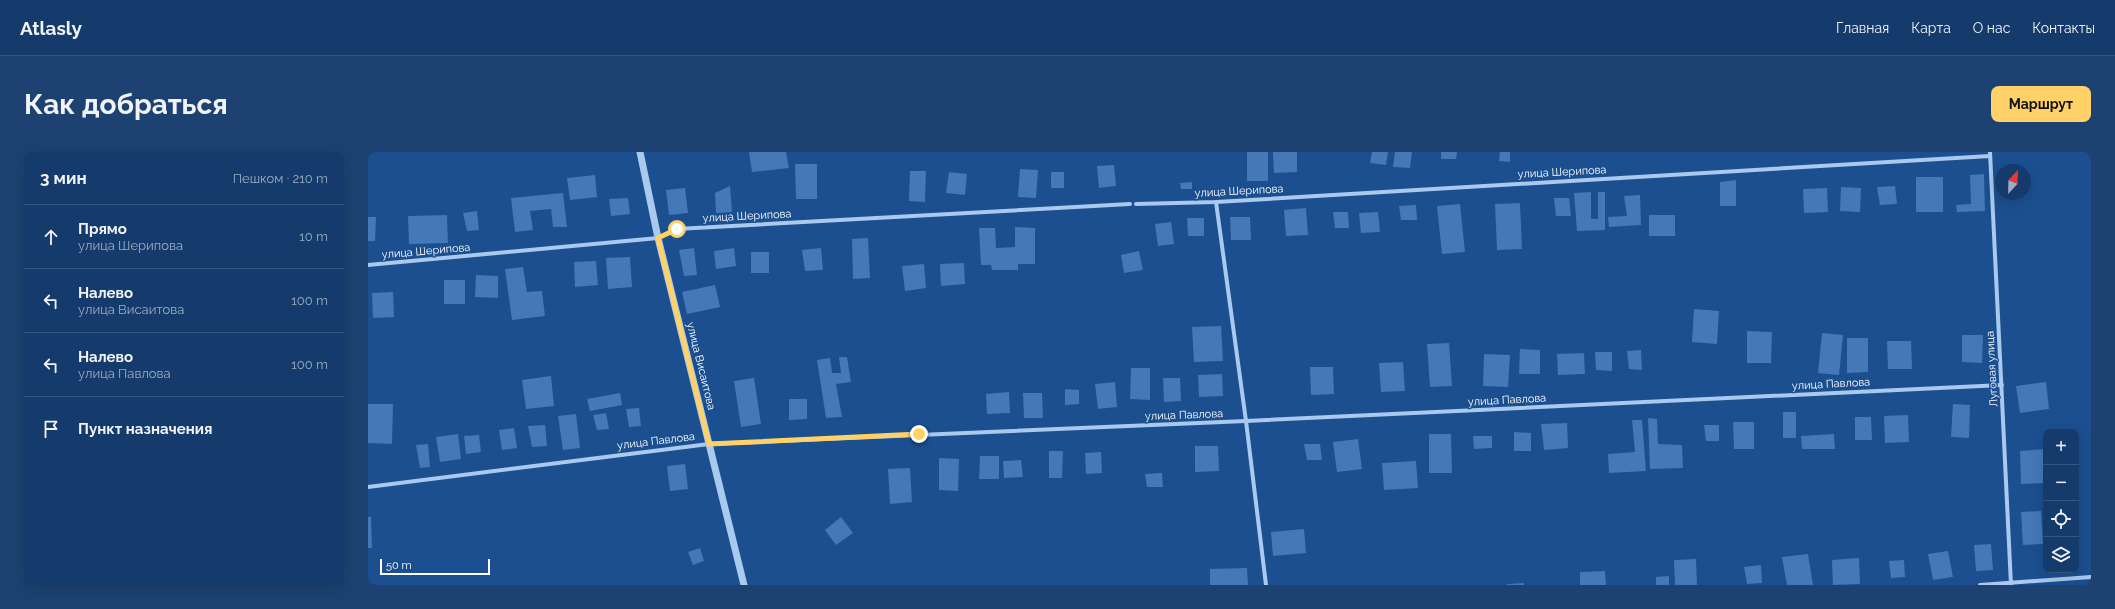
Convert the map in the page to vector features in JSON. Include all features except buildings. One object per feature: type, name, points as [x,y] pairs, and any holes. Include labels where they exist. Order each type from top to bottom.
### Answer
[{"type":"street","name":"улица Висаитова","points":[[640,152],[658,238],[744,585]]},
{"type":"street","name":"улица Шерипова","points":[[1136,204],[1216,202],[1990,154]]},
{"type":"street","name":"Луговая улица","points":[[1990,154],[2011,584]]},
{"type":"street","points":[[1216,202],[1246,421],[1266,585]]},
{"type":"street","name":"улица Шерипова","points":[[368,265],[658,238],[677,229],[1130,204]]},
{"type":"street","name":"улица Павлова","points":[[368,487],[709,444],[1246,421],[2002,385]]},
{"type":"street","points":[[1980,585],[2011,584],[2091,577]]},
{"type":"route","points":[[677,229],[658,238],[709,444],[919,434]]}]
